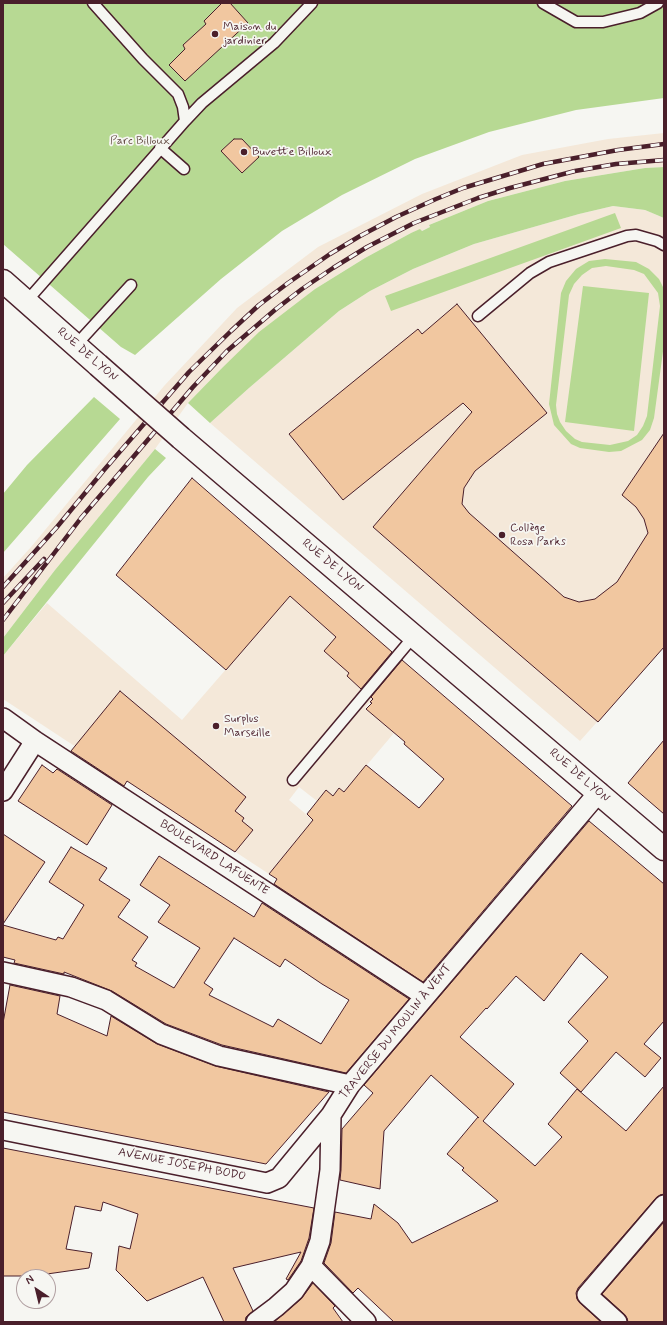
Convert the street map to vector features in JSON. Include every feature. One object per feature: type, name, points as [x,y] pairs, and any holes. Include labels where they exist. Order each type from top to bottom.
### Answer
[{"type":"street","name":"RUE DE LYON","points":[[3,281],[181,438],[664,849]]},
{"type":"street","name":"BOULEVARD LAFUENTE","points":[[3,718],[35,741],[425,996]]},
{"type":"street","points":[[3,791],[35,741]]},
{"type":"street","name":"TRAVERSE DU MOULIN À VENT","points":[[331,1115],[350,1085],[598,792]]},
{"type":"street","points":[[3,972],[72,987],[106,1000],[161,1034],[219,1056],[350,1085]]},
{"type":"street","points":[[256,1322],[294,1291],[311,1266],[320,1241],[330,1170],[331,1115]]},
{"type":"street","name":"AVENUE JOSEPH BODO","points":[[3,1130],[268,1182],[279,1178],[331,1115]]},
{"type":"street","points":[[617,1322],[587,1295],[664,1205]]},
{"type":"street","points":[[311,1266],[366,1322]]},
{"type":"lane","points":[[93,3],[143,59],[178,94],[183,107],[184,121]]},
{"type":"lane","points":[[26,302],[184,121],[202,103],[274,43],[312,3]]},
{"type":"lane","points":[[543,3],[576,22],[603,22],[640,13],[658,3]]},
{"type":"lane","points":[[160,148],[184,169]]},
{"type":"lane","points":[[478,316],[530,273],[549,262],[636,235],[664,245]]},
{"type":"lane","points":[[76,345],[131,285]]},
{"type":"lane","points":[[293,780],[414,636]]},
{"type":"shaded area","points":[[664,133],[664,167],[645,168],[565,181],[488,201],[429,225],[430,227],[421,231],[411,233],[365,258],[315,289],[221,369],[188,403],[155,449],[55,570],[3,638],[3,578],[31,547],[164,386],[237,308],[318,247],[422,194],[522,155],[608,139]]},
{"type":"shaded area","name":"Collège Rosa Parks","points":[[613,206],[645,210],[664,218],[664,647],[580,741],[210,423],[339,311],[370,291],[413,269],[474,244],[579,214]]},
{"type":"shaded area","name":"Surplus Marseille","points":[[306,577],[405,662],[365,708],[394,733],[344,792],[339,788],[333,796],[326,790],[317,801],[299,787],[289,800],[313,820],[269,874],[3,699],[3,656],[47,603],[182,720]]},
{"type":"green space","name":"Parc Billoux","points":[[3,3],[664,3],[664,98],[576,110],[489,132],[415,159],[342,195],[282,231],[221,279],[135,355],[121,347],[3,244]]},
{"type":"green space","points":[[664,167],[664,218],[645,210],[613,206],[579,214],[474,244],[413,269],[370,291],[339,311],[210,423],[188,403],[259,332],[315,289],[365,258],[411,233],[420,229],[422,231],[430,227],[429,225],[488,201],[565,181],[645,168]]},
{"type":"green space","points":[[615,213],[621,228],[391,311],[385,296]]},
{"type":"green space","points":[[605,259],[636,262],[649,269],[659,279],[664,289],[664,344],[654,418],[650,430],[642,440],[621,451],[609,452],[580,448],[571,444],[554,425],[549,404],[561,293],[566,281],[576,269],[589,261]],"holes":[[[606,266],[634,270],[644,274],[658,293],[660,306],[647,416],[637,435],[628,441],[610,445],[582,442],[575,439],[566,431],[560,422],[556,405],[569,295],[574,284],[582,275],[592,268]]]},
{"type":"green space","points":[[583,286],[649,293],[634,431],[565,422]]},
{"type":"green space","points":[[94,397],[120,419],[3,553],[3,494],[27,465]]},
{"type":"green space","points":[[155,449],[166,458],[148,477],[3,656],[3,638],[55,570]]},
{"type":"building","name":"Maison du jardinier","points":[[222,3],[230,3],[248,23],[185,81],[169,65],[185,49],[183,45],[206,24],[204,21]]},
{"type":"building","points":[[234,139],[242,139],[259,157],[242,173],[221,151]]},
{"type":"building","points":[[457,304],[547,413],[475,471],[464,488],[462,504],[469,513],[564,597],[579,602],[595,599],[617,582],[648,533],[644,519],[636,507],[622,495],[664,433],[664,647],[598,722],[373,527],[472,412],[463,403],[343,500],[289,434],[418,329],[422,334]]},
{"type":"building","points":[[192,478],[392,652],[361,689],[347,676],[349,673],[324,651],[336,637],[290,596],[226,670],[116,575]]},
{"type":"building","points":[[402,660],[572,806],[423,982],[274,884],[277,879],[269,874],[313,820],[307,814],[326,790],[333,796],[339,788],[344,792],[366,765],[419,808],[444,779],[404,744],[405,742],[366,709],[372,703],[370,702],[373,699],[371,697]]},
{"type":"building","points":[[120,691],[246,797],[235,811],[244,818],[242,821],[253,830],[235,852],[127,781],[124,786],[71,751]]},
{"type":"building","points":[[664,740],[664,814],[628,783]]},
{"type":"building","points":[[42,765],[53,773],[57,769],[112,805],[87,845],[18,801]]},
{"type":"building","points":[[589,821],[664,884],[664,1021],[644,1044],[661,1058],[645,1077],[616,1052],[581,1092],[560,1073],[588,1041],[568,1022],[608,977],[581,953],[544,1001],[516,976],[460,1037],[514,1084],[483,1121],[535,1166],[562,1137],[548,1124],[577,1089],[626,1131],[664,1086],[664,1194],[656,1198],[578,1288],[576,1293],[577,1299],[580,1303],[601,1322],[394,1322],[358,1288],[353,1293],[324,1263],[331,1243],[335,1212],[371,1219],[374,1204],[398,1223],[412,1243],[498,1201],[462,1170],[464,1168],[447,1154],[478,1117],[431,1075],[384,1131],[380,1189],[340,1180],[342,1129],[373,1093],[364,1085]]},
{"type":"building","points":[[3,834],[45,862],[3,924]]},
{"type":"building","points":[[71,847],[107,868],[99,880],[130,900],[118,917],[148,937],[132,960],[137,963],[135,966],[174,988],[200,948],[158,922],[170,905],[140,885],[159,856],[254,917],[262,903],[409,999],[346,1073],[222,1045],[166,1024],[112,991],[64,972],[64,974],[14,963],[15,960],[3,957],[3,925],[56,940],[58,937],[63,939],[84,905],[49,882]],"holes":[[[234,938],[280,967],[285,959],[349,1000],[321,1044],[278,1019],[273,1027],[209,995],[213,989],[204,983]]]},
{"type":"building","points":[[10,985],[60,996],[57,1014],[107,1036],[111,1016],[157,1044],[215,1066],[329,1092],[266,1164],[3,1112],[3,1023]]},
{"type":"building","points":[[3,1148],[314,1208],[309,1238],[301,1261],[288,1280],[286,1279],[301,1252],[233,1268],[253,1311],[246,1317],[245,1322],[224,1322],[203,1277],[147,1301],[116,1270],[119,1246],[130,1249],[138,1214],[103,1202],[101,1211],[75,1206],[66,1249],[92,1253],[89,1268],[56,1273],[56,1269],[16,1269],[16,1276],[3,1276]]},
{"type":"building","points":[[664,1222],[664,1322],[628,1322],[624,1314],[602,1294]]},
{"type":"building","points":[[313,1283],[335,1306],[333,1308],[343,1322],[274,1322],[301,1299]]},
{"type":"railway","points":[[3,587],[57,527],[189,372],[259,305],[330,254],[396,217],[463,188],[543,164],[618,150],[664,144]]},
{"type":"railway","points":[[3,620],[81,518],[193,387],[227,351],[302,289],[367,247],[414,223],[478,198],[575,171],[616,164],[664,160]]},
{"type":"railway","points":[[3,603],[44,559]]},
{"type":"place","name":"Maison du jardinier","points":[[215,34]]},
{"type":"place","name":"Buvette Billoux","points":[[244,152]]},
{"type":"place","name":"Collège Rosa Parks","points":[[502,535]]},
{"type":"place","name":"Surplus Marseille","points":[[216,726]]}]
